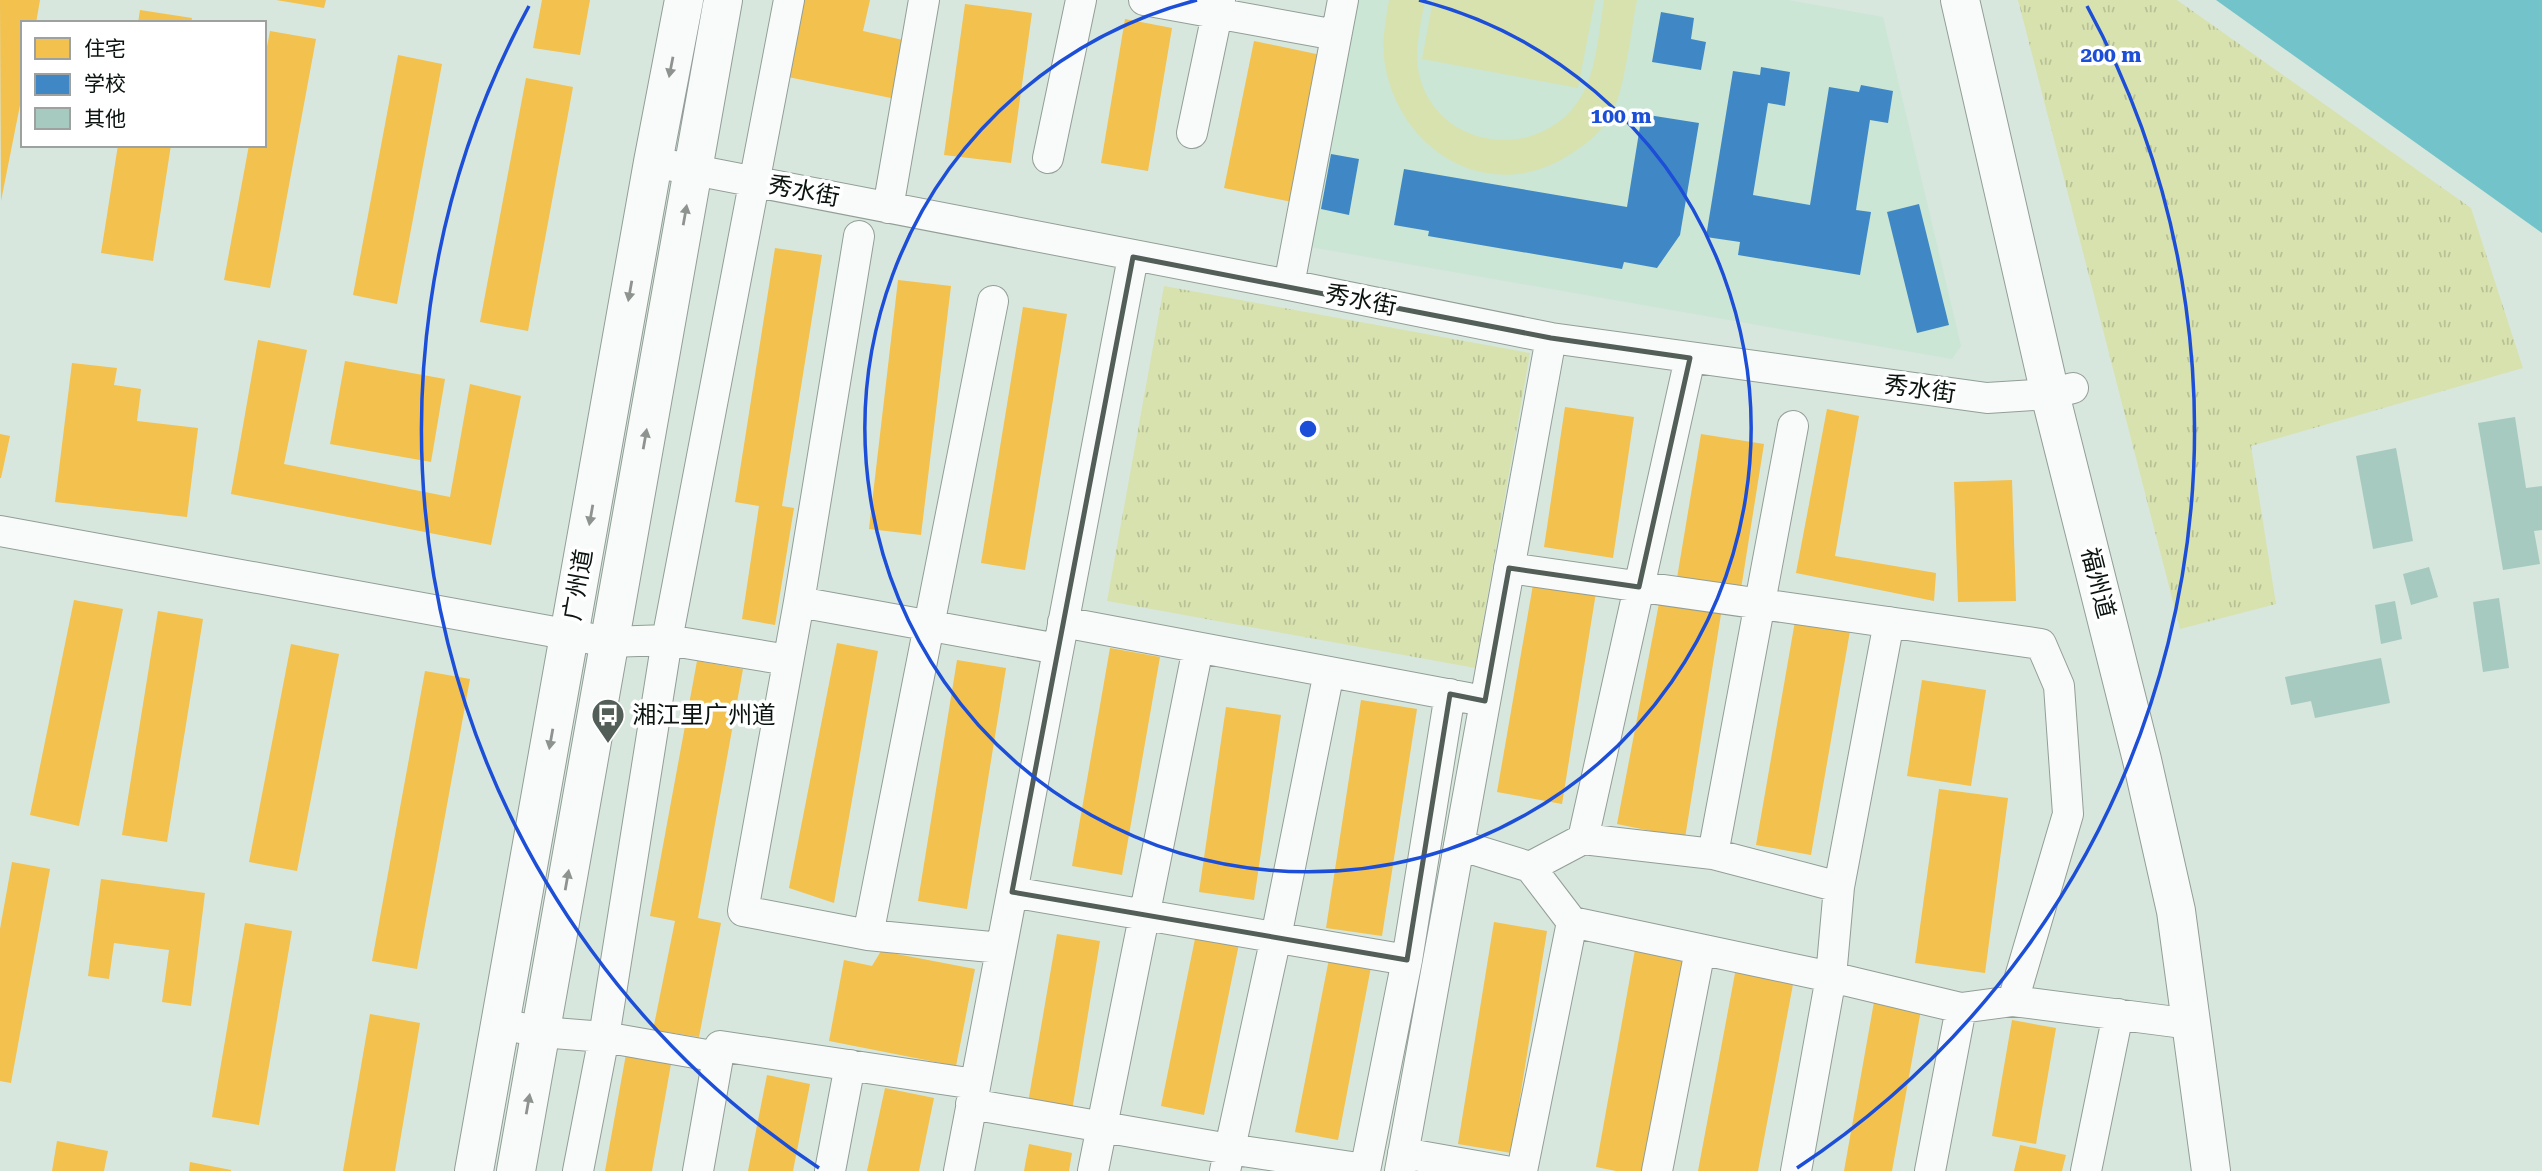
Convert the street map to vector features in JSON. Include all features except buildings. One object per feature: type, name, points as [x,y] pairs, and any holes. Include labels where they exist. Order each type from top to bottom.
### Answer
[{"type":"main road","name":"广州道","points":[[474,1171],[684,0]]},
{"type":"main road","name":"广州道","points":[[516,1171],[723,0]]},
{"type":"main road","name":"福州道","points":[[1959,0],[2061,391],[2166,764],[2197,910],[2230,1171]]},
{"type":"main road","name":"福州道","points":[[1983,0],[2061,391],[2176,911],[2211,1171]]},
{"type":"street","points":[[578,1171],[604,1037],[667,640],[789,0]]},
{"type":"street","points":[[888,208],[924,0]]},
{"type":"street","points":[[1048,158],[1081,0]]},
{"type":"street","points":[[1144,0],[1218,6],[1336,35]]},
{"type":"street","points":[[1289,285],[1343,0]]},
{"type":"street","points":[[1192,133],[1218,6]]},
{"type":"street","name":"秀水街","points":[[653,162],[1551,338],[1987,398],[2061,391]]},
{"type":"street","points":[[859,236],[799,602],[743,911],[868,935],[1001,948]]},
{"type":"street","points":[[959,1171],[1133,257]]},
{"type":"street","points":[[868,935],[993,301]]},
{"type":"street","points":[[1504,1171],[1401,1162],[1551,338]]},
{"type":"street","points":[[1583,839],[1690,358]]},
{"type":"street","points":[[1713,854],[1793,426]]},
{"type":"street","points":[[0,531],[609,642],[667,640],[788,660]]},
{"type":"street","points":[[1509,568],[2040,644],[2059,686],[2068,814],[2013,1001]]},
{"type":"street","points":[[799,602],[930,626],[1198,648],[1485,701]]},
{"type":"street","points":[[1796,1171],[1831,977],[1839,887],[1889,622]]},
{"type":"street","points":[[1093,1171],[1198,648]]},
{"type":"street","points":[[1227,1160],[1276,937],[1329,672]]},
{"type":"street","points":[[698,1171],[720,1046],[850,1065],[1102,1126],[1227,1160],[1365,1170],[1407,960],[1450,694]]},
{"type":"street","points":[[1530,867],[1583,839],[1713,854],[1839,887]]},
{"type":"street","points":[[1458,845],[1530,867],[1572,922],[1831,977],[1961,1008],[2013,1001],[2191,1024]]},
{"type":"street","points":[[1012,891],[1407,960]]},
{"type":"street","points":[[1522,1171],[1572,922]]},
{"type":"street","points":[[1657,1171],[1700,950]]},
{"type":"street","points":[[1930,1171],[1961,1008]]},
{"type":"street","points":[[2086,1171],[2118,1014]]},
{"type":"street","points":[[501,1024],[541,1032],[604,1037],[718,1057]]},
{"type":"street","points":[[830,1171],[850,1065]]},
{"type":"highlighted area","points":[[1133,257],[1551,338],[1690,358],[1639,587],[1509,568],[1485,701],[1450,694],[1407,960],[1012,892]]},
{"type":"shaded area","points":[[1355,0],[1788,0],[1883,17],[1961,346],[1952,359],[1310,247]]},
{"type":"green space","points":[[1389,0],[1425,0],[1417,55],[1419,74],[1430,100],[1447,120],[1469,133],[1494,139],[1520,139],[1544,131],[1566,116],[1583,93],[1597,48],[1604,0],[1637,0],[1624,76],[1611,115],[1601,130],[1579,149],[1555,163],[1525,173],[1496,174],[1468,168],[1443,156],[1421,138],[1404,115],[1391,88],[1384,58]]},
{"type":"green space","points":[[1433,0],[1595,0],[1578,88],[1422,59]]},
{"type":"green space","points":[[2018,0],[2177,0],[2471,208],[2523,368],[2251,446],[2276,604],[2180,629]]},
{"type":"green space","points":[[1164,286],[1530,353],[1475,668],[1107,601]]},
{"type":"water","points":[[2216,0],[2542,0],[2542,233]]},
{"type":"place","name":"湘江里广州道","points":[[608,745]]}]
